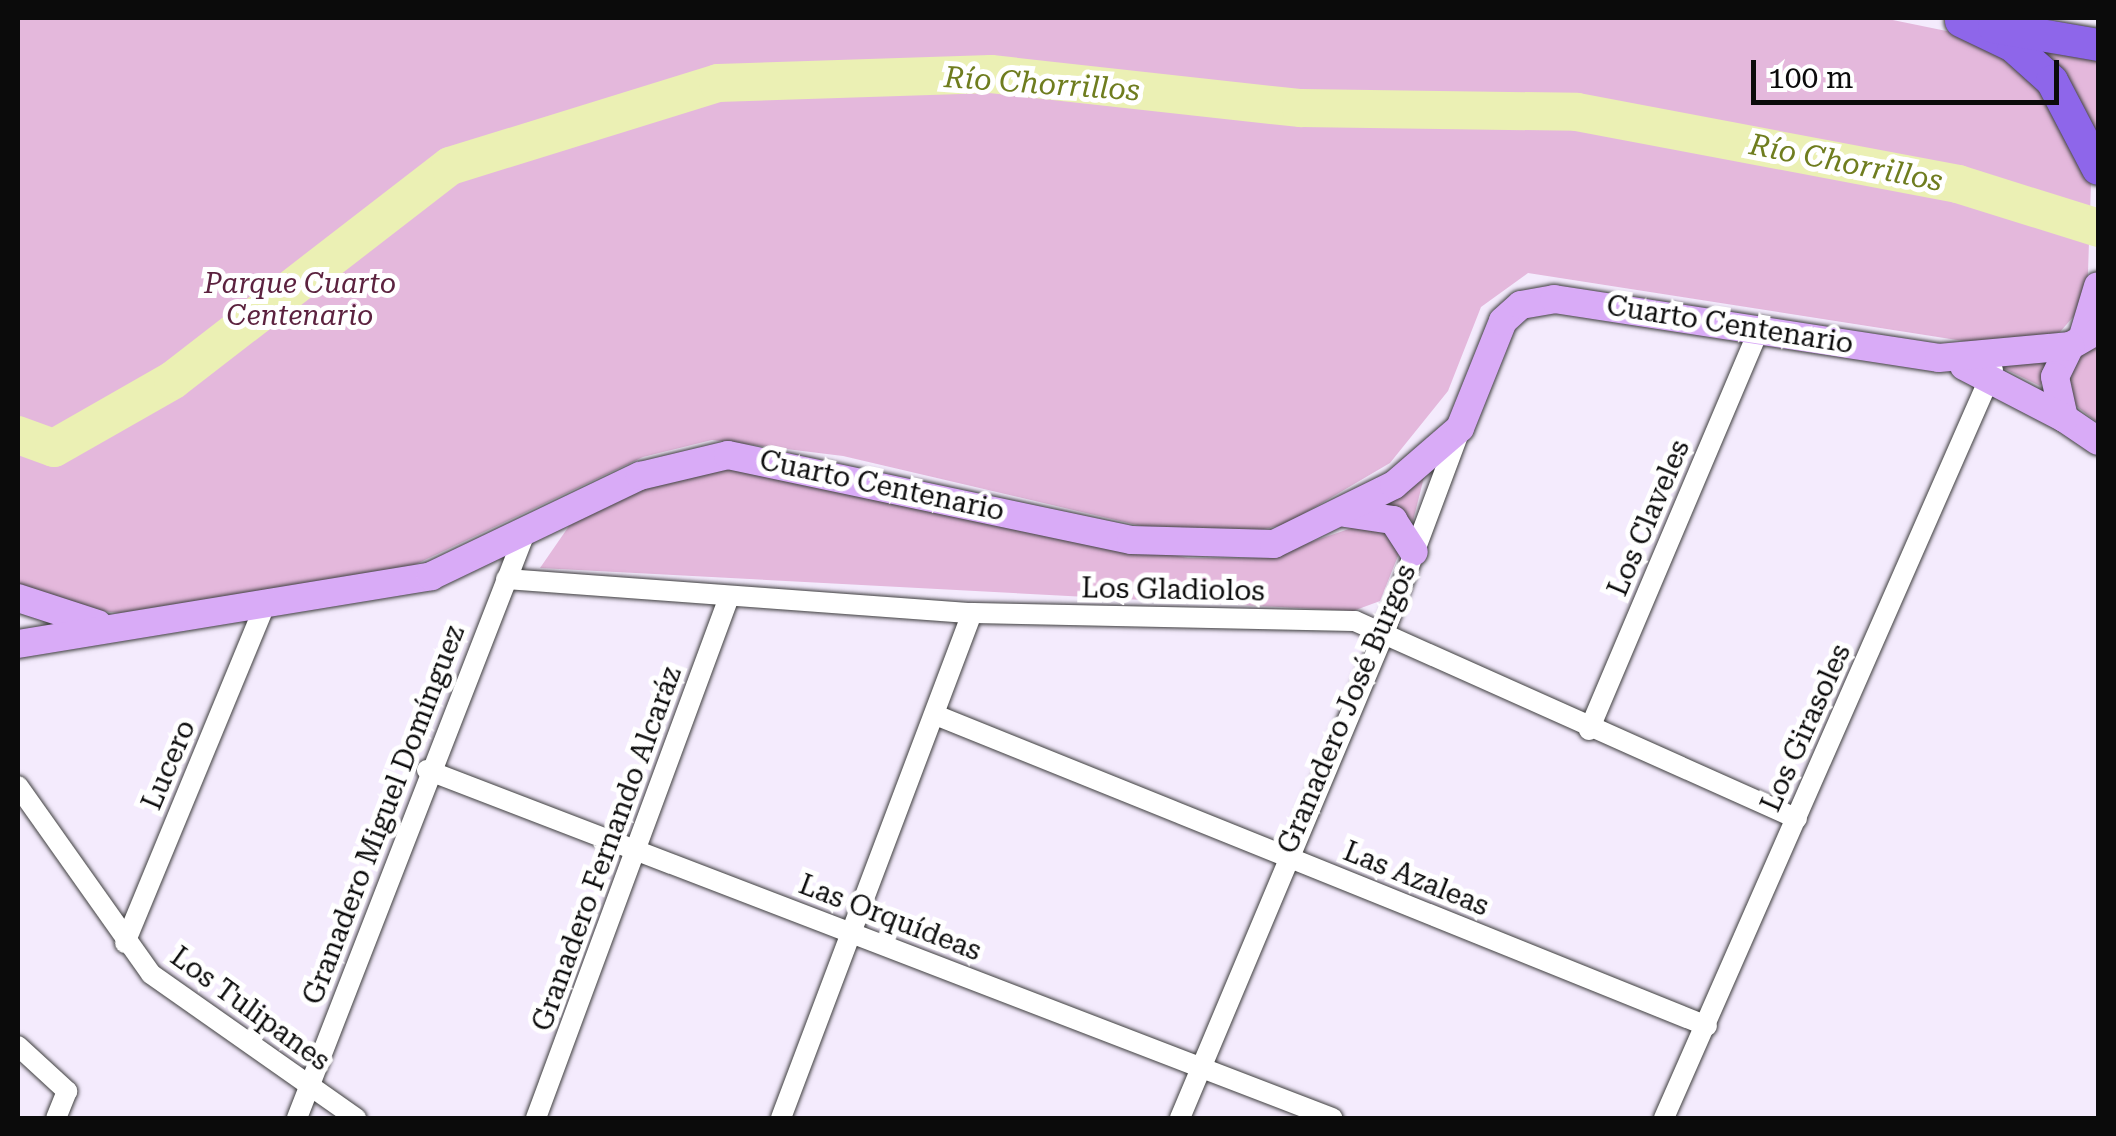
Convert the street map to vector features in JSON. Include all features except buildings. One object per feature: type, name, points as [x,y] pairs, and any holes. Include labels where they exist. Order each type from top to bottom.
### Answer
[{"type":"highway","points":[[1953,19],[2098,45]]},
{"type":"highway","points":[[1953,19],[2013,46],[2052,81],[2098,169]]},
{"type":"main road","points":[[2064,418],[2056,376],[2084,337],[2097,304],[2098,286]]},
{"type":"main road","name":"Cuarto Centenario","points":[[1521,305],[1554,299],[1760,327],[1994,366],[2084,337]]},
{"type":"main road","name":"Granadero José Burgos","points":[[1460,428],[1502,321],[1521,305]]},
{"type":"main road","name":"Cuarto Centenario","points":[[1994,366],[2098,441]]},
{"type":"main road","name":"Cuarto Centenario","points":[[18,644],[264,608],[450,571],[640,476],[728,455],[1186,548],[1274,544],[1344,513],[1460,428]]},
{"type":"main road","points":[[1344,513],[1393,520],[1414,552]]},
{"type":"main road","name":"Cuarto Centenario","points":[[18,634],[18,602],[114,627]]},
{"type":"street","name":"Los Claveles","points":[[1589,730],[1760,327]]},
{"type":"street","name":"Los Girasoles","points":[[1664,1118],[1994,366]]},
{"type":"street","name":"Granadero José Burgos","points":[[1180,1118],[1285,856],[1384,636],[1460,428]]},
{"type":"street","name":"Granadero Miguel Domínguez","points":[[297,1118],[427,770],[524,533]]},
{"type":"street","name":"Los Gladiolos","points":[[506,579],[972,613],[1355,622],[1589,730],[1797,819]]},
{"type":"street","name":"Granadero Fernando Alcaráz","points":[[536,1118],[638,851],[728,597]]},
{"type":"street","name":"Lucero","points":[[125,943],[264,608]]},
{"type":"street","points":[[781,1118],[938,716],[972,613]]},
{"type":"street","name":"Las Azaleas","points":[[938,716],[1707,1026]]},
{"type":"street","name":"Las Orquídeas","points":[[427,770],[1332,1118]]},
{"type":"street","name":"Los Tulipanes","points":[[18,786],[125,943],[151,974],[356,1118]]},
{"type":"street","points":[[18,1046],[66,1091],[56,1118]]},
{"type":"green space","name":"Parque Cuarto Centenario","points":[[18,18],[1883,18],[1966,35],[2032,74],[2072,132],[2091,184],[2087,301],[2060,332],[1989,345],[1528,273],[1481,307],[1448,391],[1390,463],[1286,524],[1252,532],[1150,528],[843,456],[712,440],[643,457],[410,567],[119,613],[67,607],[18,586]]},
{"type":"green space","points":[[2029,43],[2098,54],[2098,140]]},
{"type":"green space","points":[[2098,345],[2098,423],[2070,401],[2066,378],[2074,359]]},
{"type":"green space","points":[[2052,361],[2040,386],[2001,367]]},
{"type":"green space","points":[[740,467],[1188,558],[1264,558],[1375,520],[1400,551],[1380,601],[1353,611],[540,568],[569,526],[621,497],[673,476]]},
{"type":"green space","points":[[1426,469],[1413,521],[1375,507]]},
{"type":"waterway","name":"Río Chorrillos","points":[[18,435],[54,448],[173,380],[450,166],[718,83],[991,74],[1301,108],[1577,112],[1958,184],[2098,228]]}]
